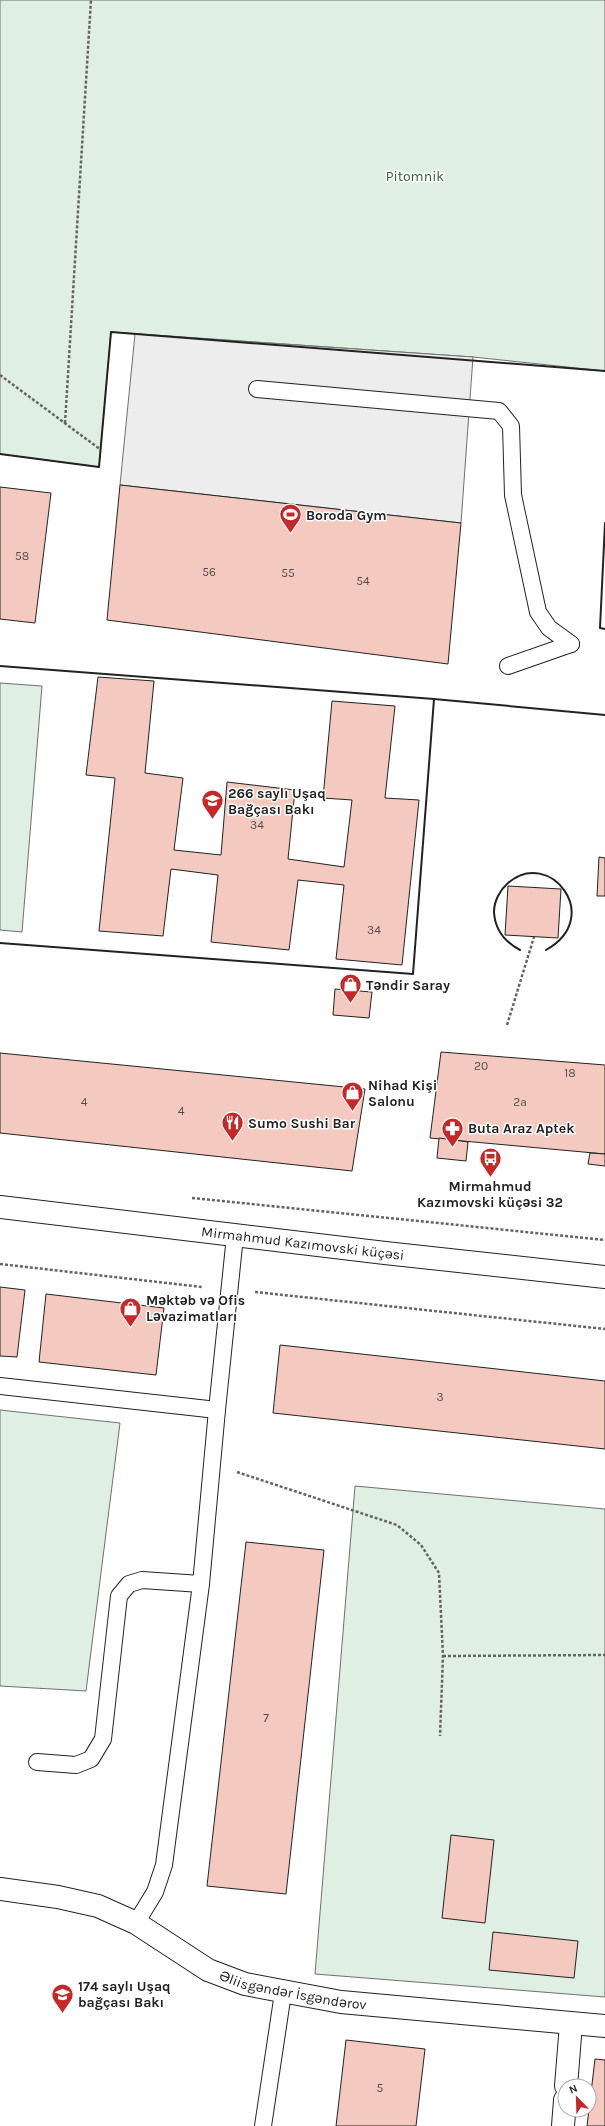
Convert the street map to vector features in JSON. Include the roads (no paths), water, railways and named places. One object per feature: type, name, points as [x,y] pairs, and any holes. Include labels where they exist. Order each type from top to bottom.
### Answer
[{"type":"street","name":"Mirmahmud Kazımovski küçəsi","points":[[0,1207],[235,1236],[605,1276]]},
{"type":"street","name":"Əliisgəndər İsgəndərov","points":[[0,1889],[58,1896],[98,1906],[136,1923],[208,1970],[245,1984],[341,2002],[605,2026]]},
{"type":"street","points":[[567,2078],[571,2024]]},
{"type":"lane","points":[[257,389],[499,411],[511,426],[514,495],[538,612],[549,628],[571,644],[508,666]]},
{"type":"lane","points":[[136,1923],[155,1892],[164,1865],[202,1584],[217,1410],[235,1236]]},
{"type":"lane","points":[[0,1386],[217,1410]]},
{"type":"lane","points":[[37,1762],[76,1766],[91,1759],[103,1739],[119,1596],[129,1584],[142,1580],[202,1584]]},
{"type":"lane","points":[[263,2126],[283,1992]]},
{"type":"place","name":"Boroda Gym","points":[[291,534]]},
{"type":"place","name":"266 saylı Uşaq Bağçası Bakı","points":[[212,820]]},
{"type":"place","name":"Təndir Saray","points":[[351,1004]]},
{"type":"place","name":"Nihad Kişi Salonu","points":[[352,1112]]},
{"type":"place","name":"Sumo Sushi Bar","points":[[233,1142]]},
{"type":"place","name":"Buta Araz Aptek","points":[[452,1148]]},
{"type":"place","name":"Mirmahmud Kazımovski küçəsi 32","points":[[490,1178]]},
{"type":"place","name":"Məktəb və Ofis Ləvazimatları","points":[[131,1328]]},
{"type":"place","name":"174 saylı Uşaq bağçası Bakı","points":[[62,2014]]},
{"type":"park label","name":"Pitomnik","points":[[415,176]]}]
